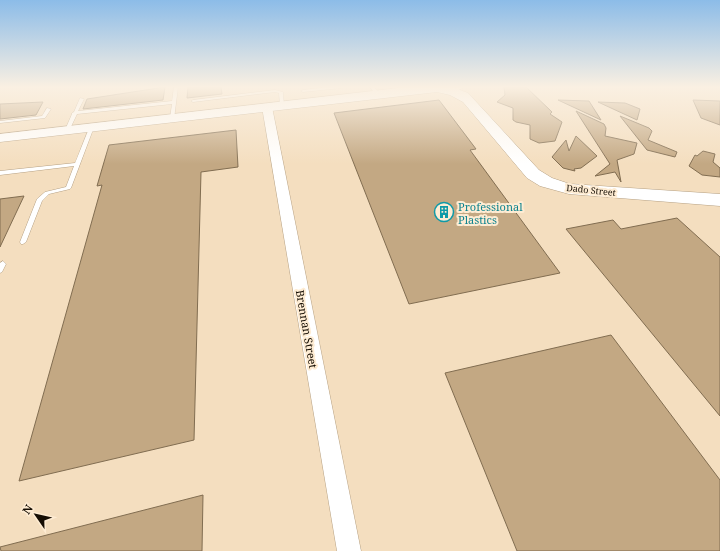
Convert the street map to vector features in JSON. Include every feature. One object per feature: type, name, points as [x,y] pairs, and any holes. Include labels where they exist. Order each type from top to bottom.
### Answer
[{"type":"street","points":[[0,138],[217,113]]},
{"type":"street","name":"Brennan Street","points":[[276,113],[349,551]]},
{"type":"street","name":"Dado Street","points":[[480,113],[533,174],[546,182],[569,189],[720,200]]},
{"type":"lane","points":[[0,122],[43,117],[46,113]]},
{"type":"lane","points":[[67,130],[74,113]]},
{"type":"lane","points":[[172,118],[173,113]]},
{"type":"lane","points":[[23,242],[39,200],[47,193],[68,188],[92,127]]},
{"type":"lane","points":[[0,173],[77,164]]},
{"type":"building","points":[[0,113],[37,113],[36,115],[0,119]]},
{"type":"building","name":"Professional Plastics","points":[[334,113],[449,113],[476,149],[470,150],[560,273],[409,304]]},
{"type":"building","points":[[513,113],[551,113],[550,114],[562,122],[555,141],[539,143],[530,139],[530,125],[513,120]]},
{"type":"building","points":[[577,113],[604,124],[606,128],[605,136],[637,143],[634,154],[617,160],[621,182],[615,172],[595,176],[610,164]]},
{"type":"building","points":[[585,113],[596,113],[601,120]]},
{"type":"building","points":[[621,113],[639,113],[637,120]]},
{"type":"building","points":[[699,113],[720,113],[720,125],[701,118]]},
{"type":"building","points":[[620,116],[649,128],[652,131],[648,140],[677,152],[675,157],[647,150]]},
{"type":"building","points":[[236,130],[238,167],[201,172],[194,440],[19,481],[102,185],[97,186],[109,145]]},
{"type":"building","points":[[576,136],[597,156],[581,168],[574,169],[575,171],[563,168],[552,157],[566,140],[569,151]]},
{"type":"building","points":[[703,151],[715,154],[713,162],[720,168],[720,177],[702,175],[689,166],[695,155],[697,156]]},
{"type":"building","points":[[24,196],[0,247],[0,199]]},
{"type":"building","points":[[677,218],[720,257],[720,416],[566,229],[613,220],[621,229]]},
{"type":"building","points":[[611,335],[720,480],[720,551],[517,551],[445,373]]},
{"type":"building","points":[[203,495],[202,551],[1,551],[0,547]]},
{"type":"place","name":"Professional Plastics","points":[[444,212]]}]
